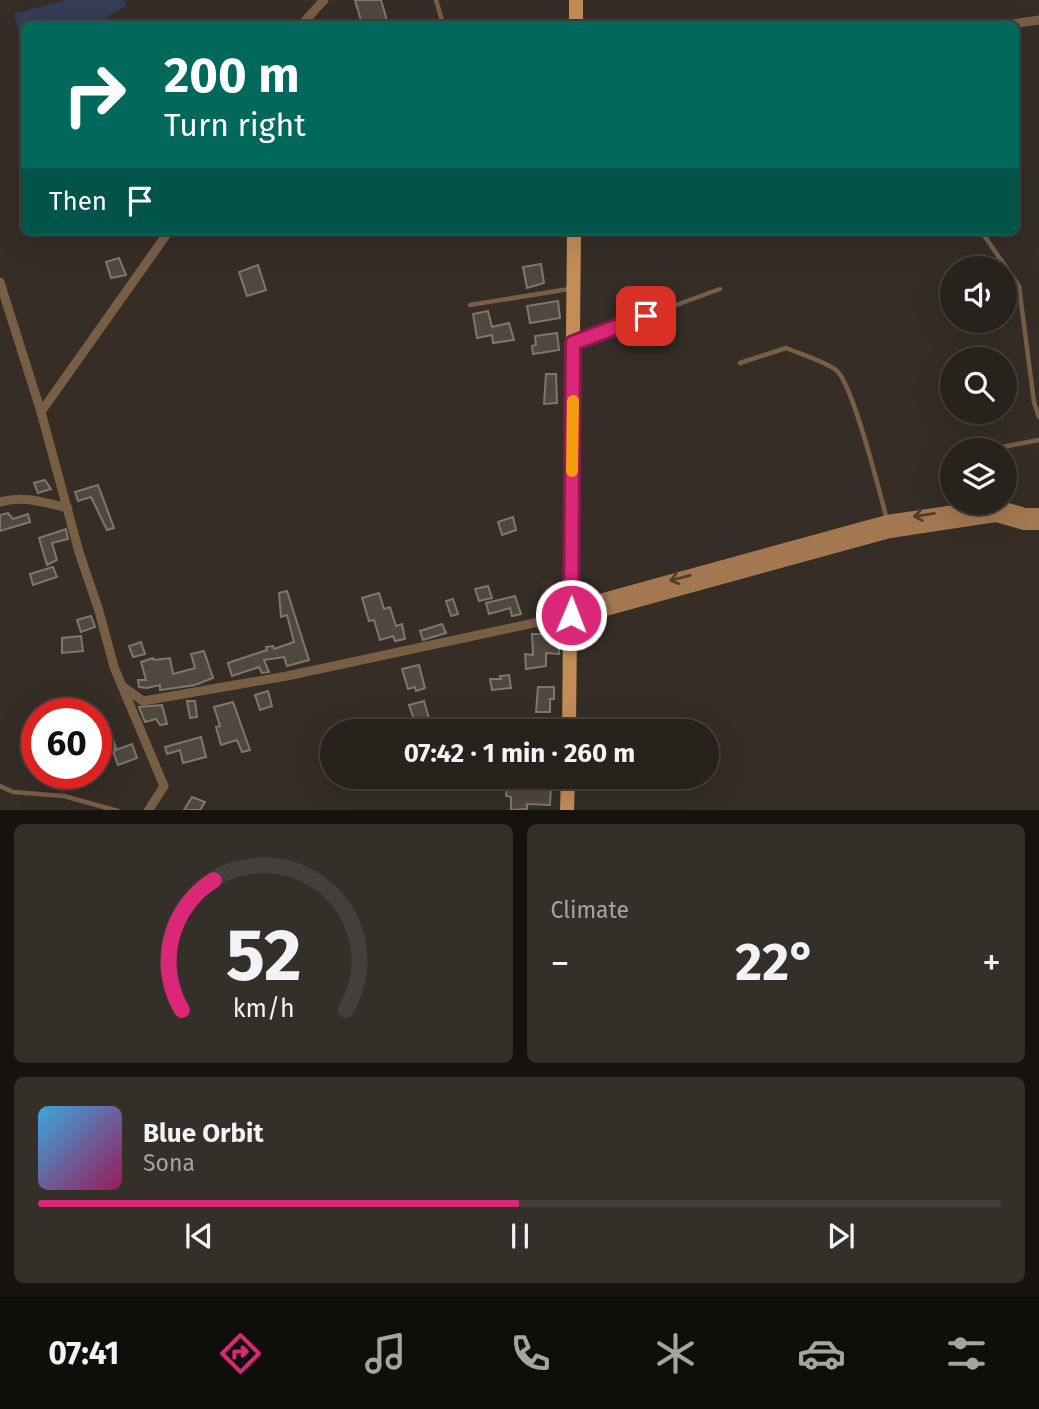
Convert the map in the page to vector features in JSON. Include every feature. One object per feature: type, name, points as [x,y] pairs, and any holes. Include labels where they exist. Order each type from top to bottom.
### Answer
[{"type":"main road","points":[[576,0],[576,21]]},
{"type":"main road","points":[[569,719],[574,235]]},
{"type":"main road","points":[[567,810],[568,789]]},
{"type":"street","points":[[305,21],[324,0]]},
{"type":"street","points":[[1019,23],[1039,20]]},
{"type":"street","points":[[41,412],[166,235]]},
{"type":"street","points":[[0,282],[121,685],[164,786],[148,810]]},
{"type":"street","points":[[0,502],[10,498],[68,508]]},
{"type":"street","points":[[121,685],[143,701],[287,676],[571,615],[592,602],[769,560],[889,527],[995,505],[1025,514],[1039,514]]},
{"type":"street","points":[[889,527],[996,516],[1024,524],[1039,524]]},
{"type":"lane","points":[[436,0],[442,21]]},
{"type":"lane","points":[[985,235],[1019,286],[1034,402],[1039,417]]},
{"type":"lane","points":[[470,305],[574,288]]},
{"type":"lane","points":[[573,343],[720,289]]},
{"type":"lane","points":[[740,363],[786,348],[837,371],[859,420],[889,527]]},
{"type":"lane","points":[[1017,444],[1039,440]]},
{"type":"lane","points":[[0,786],[13,792],[64,796],[118,810]]},
{"type":"shaded area","points":[[65,0],[124,0],[126,6],[100,21],[21,21],[21,41],[14,14]]},
{"type":"shaded area","points":[[553,579],[555,605],[547,606],[546,602],[542,602],[541,580]]},
{"type":"building","points":[[355,0],[381,0],[387,21],[361,21]]},
{"type":"building","points":[[119,258],[126,275],[111,278],[106,262]]},
{"type":"building","points":[[541,264],[544,283],[527,288],[523,267]]},
{"type":"building","points":[[258,265],[266,290],[247,296],[239,272]]},
{"type":"building","points":[[558,301],[560,318],[530,323],[527,306]]},
{"type":"building","points":[[488,311],[492,327],[509,323],[514,340],[493,343],[492,335],[477,338],[473,314]]},
{"type":"building","points":[[557,333],[559,350],[533,354],[535,336]]},
{"type":"building","points":[[546,374],[556,374],[557,403],[544,404]]},
{"type":"building","points":[[45,480],[51,489],[38,493],[34,483]]},
{"type":"building","points":[[98,485],[114,528],[107,530],[91,497],[78,501],[75,492]]},
{"type":"building","points":[[8,513],[13,519],[28,514],[30,522],[0,531],[0,515]]},
{"type":"building","points":[[513,517],[516,530],[502,535],[498,522]]},
{"type":"building","points":[[66,529],[68,539],[52,543],[57,560],[47,565],[39,538]]},
{"type":"building","points":[[53,567],[57,577],[33,585],[30,574]]},
{"type":"building","points":[[488,586],[492,598],[479,601],[475,589]]},
{"type":"building","points":[[287,591],[309,660],[287,666],[284,657],[264,660],[269,672],[262,673],[259,667],[232,676],[228,663],[267,650],[266,647],[273,646],[274,649],[294,642],[287,615],[281,617],[279,593]]},
{"type":"building","points":[[379,593],[384,609],[390,607],[396,626],[402,624],[405,639],[395,641],[393,636],[380,640],[374,620],[369,621],[362,598]]},
{"type":"building","points":[[515,596],[521,614],[512,616],[510,608],[489,614],[486,603]]},
{"type":"building","points":[[453,599],[458,614],[451,616],[446,601]]},
{"type":"building","points":[[91,616],[95,627],[81,632],[77,620]]},
{"type":"building","points":[[442,624],[446,633],[423,640],[420,631]]},
{"type":"building","points":[[551,631],[560,631],[559,654],[546,653],[546,666],[526,669],[525,654],[533,655],[532,634],[551,634]]},
{"type":"building","points":[[81,636],[83,651],[62,653],[62,638]]},
{"type":"building","points":[[141,642],[145,654],[133,657],[129,646]]},
{"type":"building","points":[[204,651],[213,678],[195,685],[160,690],[160,685],[139,687],[138,680],[146,680],[141,662],[153,658],[170,658],[173,674],[195,668],[191,654]]},
{"type":"building","points":[[419,665],[425,688],[416,691],[415,687],[408,689],[402,669]]},
{"type":"building","points":[[509,675],[511,688],[492,690],[490,679],[501,679],[500,676]]},
{"type":"building","points":[[538,687],[554,687],[550,712],[536,712]]},
{"type":"building","points":[[268,691],[272,706],[260,710],[255,695]]},
{"type":"building","points":[[187,701],[195,701],[197,717],[190,718]]},
{"type":"building","points":[[424,701],[429,719],[414,719],[409,705]]},
{"type":"building","points":[[233,702],[250,750],[242,752],[237,740],[221,745],[216,727],[220,726],[214,707]]},
{"type":"building","points":[[162,705],[167,724],[160,725],[156,719],[145,722],[139,707]]},
{"type":"building","points":[[201,737],[206,757],[183,763],[180,750],[167,754],[165,747]]},
{"type":"building","points":[[132,744],[137,758],[118,765],[113,751]]},
{"type":"building","points":[[507,789],[551,789],[550,805],[527,804],[527,809],[511,810],[511,797],[506,796]]},
{"type":"building","points":[[192,797],[205,802],[200,810],[184,810]]},
{"type":"slow traffic","points":[[572,471],[573,401]]},
{"type":"route","points":[[571,615],[573,343],[646,316]]}]
